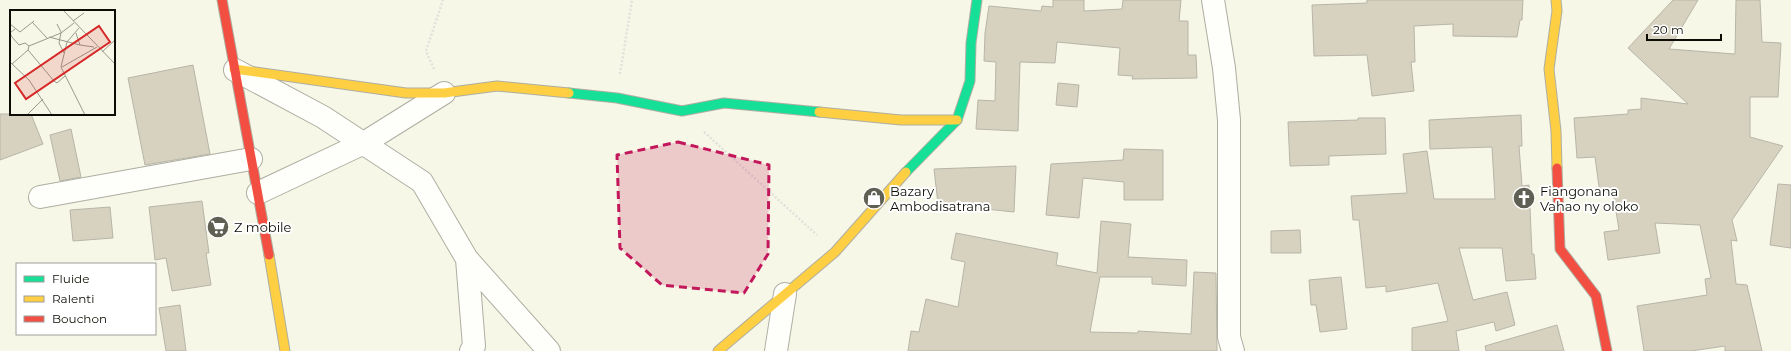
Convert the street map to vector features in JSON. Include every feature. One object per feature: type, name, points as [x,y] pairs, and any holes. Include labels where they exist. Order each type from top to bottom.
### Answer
[{"type":"street","points":[[222,0],[272,270],[285,351]]},
{"type":"street","points":[[718,351],[835,252],[921,155],[957,120],[970,81],[971,43],[977,0]]},
{"type":"street","points":[[1213,0],[1224,68],[1229,120],[1229,337],[1233,351]]},
{"type":"street","points":[[1556,0],[1557,11],[1549,69],[1556,131],[1560,249],[1596,296],[1607,351]]},
{"type":"street","points":[[234,69],[406,94],[444,93],[497,86],[616,98],[682,112],[724,103],[901,120],[957,120]]},
{"type":"street","points":[[234,69],[323,117],[422,182],[467,259],[549,351]]},
{"type":"street","points":[[258,193],[364,143],[444,93]]},
{"type":"street","points":[[40,197],[251,158]]},
{"type":"street","points":[[467,259],[474,346],[471,351]]},
{"type":"street","points":[[776,351],[785,294]]},
{"type":"path","points":[[443,0],[426,51],[444,93]]},
{"type":"path","points":[[616,98],[632,0]]},
{"type":"path","points":[[682,112],[835,252]]},
{"type":"highlighted area","points":[[678,142],[769,165],[768,254],[744,293],[662,285],[620,248],[617,155]]},
{"type":"building","points":[[1053,0],[1084,0],[1084,11],[1122,9],[1123,0],[1181,0],[1179,21],[1188,21],[1188,55],[1196,55],[1197,78],[1132,79],[1133,76],[1118,75],[1120,48],[1057,42],[1055,63],[1020,62],[1018,131],[976,129],[978,100],[995,101],[996,62],[984,61],[985,33],[989,6],[1041,11],[1042,6],[1053,7]]},
{"type":"building","points":[[1367,0],[1523,0],[1522,20],[1520,20],[1517,37],[1453,36],[1453,24],[1414,26],[1415,62],[1411,62],[1414,91],[1372,96],[1367,55],[1314,56],[1312,5],[1367,3]]},
{"type":"building","points":[[1673,0],[1698,0],[1669,49],[1735,54],[1736,0],[1760,0],[1762,42],[1781,43],[1778,97],[1750,97],[1750,137],[1783,146],[1732,220],[1737,241],[1731,240],[1736,284],[1747,285],[1762,351],[1725,351],[1725,346],[1691,351],[1644,351],[1637,306],[1707,295],[1705,279],[1711,278],[1700,225],[1655,223],[1660,253],[1608,260],[1604,232],[1619,230],[1613,192],[1600,194],[1595,157],[1577,158],[1574,118],[1628,114],[1628,110],[1641,109],[1641,98],[1688,104],[1628,48]]},
{"type":"building","points":[[193,65],[210,154],[145,165],[128,78]]},
{"type":"building","points":[[1058,83],[1079,85],[1077,107],[1056,105]]},
{"type":"building","points":[[0,114],[31,115],[43,144],[0,160]]},
{"type":"building","points":[[1521,115],[1522,146],[1519,146],[1522,186],[1529,185],[1532,254],[1534,254],[1536,279],[1506,281],[1502,248],[1459,248],[1473,300],[1507,292],[1515,325],[1496,331],[1494,322],[1456,331],[1459,351],[1412,351],[1412,328],[1448,321],[1438,283],[1386,292],[1386,286],[1366,288],[1359,220],[1353,220],[1351,196],[1407,193],[1403,154],[1427,151],[1434,199],[1495,199],[1492,147],[1430,149],[1429,120]]},
{"type":"building","points":[[1358,118],[1385,118],[1386,154],[1329,156],[1329,165],[1290,166],[1288,122],[1358,120]]},
{"type":"building","points":[[71,129],[81,177],[60,181],[50,135]]},
{"type":"building","points":[[1124,149],[1163,150],[1163,200],[1124,200],[1124,182],[1083,178],[1079,218],[1046,215],[1051,164],[1123,160]]},
{"type":"building","points":[[1016,166],[1014,212],[938,204],[934,169]]},
{"type":"building","points":[[1778,184],[1791,185],[1791,248],[1770,245]]},
{"type":"building","points":[[202,201],[209,253],[206,253],[211,285],[172,291],[166,258],[155,260],[149,207]]},
{"type":"building","points":[[110,207],[113,238],[73,241],[70,210]]},
{"type":"building","points":[[1101,221],[1131,224],[1128,257],[1187,260],[1186,286],[1152,284],[1152,277],[1100,277],[1090,332],[1138,333],[1138,331],[1191,334],[1194,272],[1216,273],[1217,351],[908,351],[911,331],[919,332],[926,299],[958,307],[965,262],[951,259],[956,233],[1058,253],[1056,265],[1097,273]]},
{"type":"building","points":[[1300,230],[1301,253],[1271,253],[1271,231]]},
{"type":"building","points":[[1341,277],[1347,329],[1320,332],[1316,305],[1311,305],[1309,280]]},
{"type":"building","points":[[180,305],[186,351],[166,351],[159,308]]},
{"type":"building","points":[[1557,325],[1564,351],[1486,351],[1485,346]]},
{"type":"traffic: fast","points":[[906,172],[957,120],[970,81],[971,43],[977,0]]},
{"type":"traffic: fast","points":[[569,93],[617,98],[682,111],[724,103],[819,112]]},
{"type":"traffic: slow","points":[[1556,0],[1557,11],[1549,69],[1556,131],[1557,168]]},
{"type":"traffic: slow","points":[[234,69],[406,93],[444,93],[497,86],[569,93]]},
{"type":"traffic: slow","points":[[819,112],[901,120],[957,120]]},
{"type":"traffic: slow","points":[[718,351],[835,252],[906,172]]},
{"type":"traffic: slow","points":[[269,255],[285,351]]},
{"type":"traffic: jam","points":[[222,0],[269,255]]},
{"type":"traffic: jam","points":[[1557,168],[1560,249],[1596,296],[1607,351]]},
{"type":"place","name":"Bazary Ambodisatrana","points":[[874,198]]},
{"type":"place","name":"Fiangonana Vahao ny oloko","points":[[1524,198]]},
{"type":"place","name":"Z mobile","points":[[218,227]]}]
